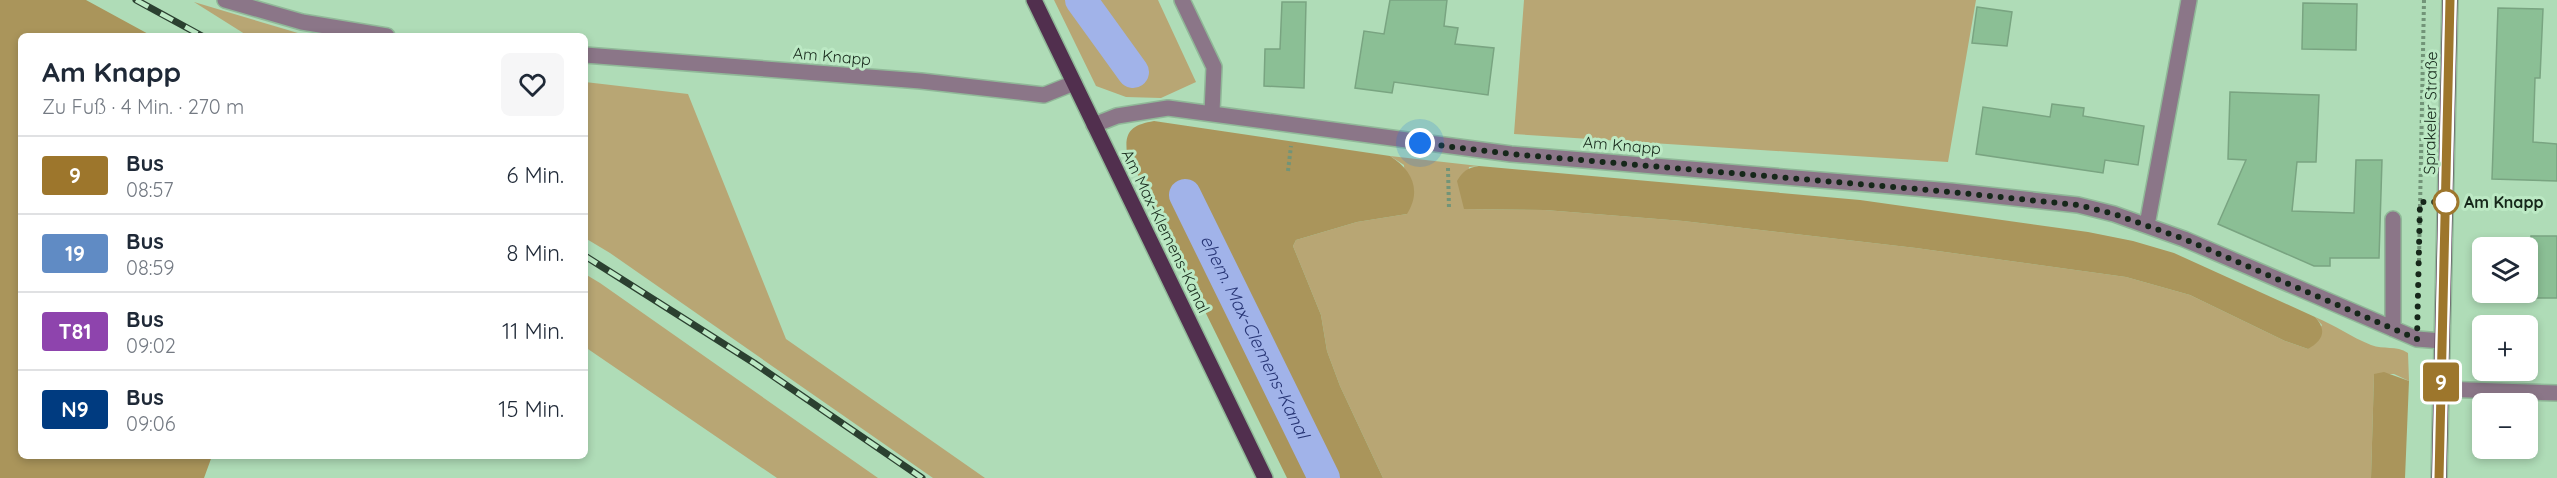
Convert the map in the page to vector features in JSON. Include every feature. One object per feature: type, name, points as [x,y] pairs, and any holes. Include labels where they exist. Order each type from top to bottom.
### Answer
[{"type":"main road","name":"Am Max-Klemens-Kanal","points":[[1034,0],[1265,478]]},
{"type":"main road","name":"Sprakeler Straße","points":[[2439,478],[2450,0]]},
{"type":"street","points":[[225,0],[302,22],[369,33]]},
{"type":"street","points":[[1182,0],[1214,67],[1212,112]]},
{"type":"street","points":[[2147,225],[2189,0]]},
{"type":"street","name":"Am Knapp","points":[[588,55],[921,81],[1044,94],[1074,83]]},
{"type":"street","name":"Am Knapp","points":[[1094,125],[1117,116],[1168,108],[1212,112],[1450,147],[2078,205],[2147,225],[2417,339],[2442,341]]},
{"type":"street","points":[[2393,219],[2393,329]]},
{"type":"street","points":[[2441,389],[2557,393]]},
{"type":"path","points":[[2419,271],[2424,0]]},
{"type":"path","points":[[1449,209],[1447,175],[1450,147]]},
{"type":"shaded area","points":[[0,0],[86,0],[146,33],[18,33],[18,459],[211,459],[204,478],[0,478]]},
{"type":"shaded area","points":[[1054,0],[1158,0],[1196,82],[1161,98],[1126,97],[1096,86]]},
{"type":"shaded area","points":[[1524,0],[1976,0],[1948,162],[1514,134]]},
{"type":"shaded area","points":[[194,2],[298,33],[243,33]]},
{"type":"shaded area","points":[[588,82],[688,94],[786,339],[985,478],[933,478],[588,240]]},
{"type":"shaded area","points":[[1154,121],[1390,156],[1409,174],[1414,197],[1407,214],[1357,222],[1296,240],[1293,246],[1321,315],[1327,351],[1340,386],[1383,478],[1287,478],[1127,153],[1127,139],[1132,130],[1140,124]]},
{"type":"shaded area","points":[[1390,156],[1479,166],[1469,167],[1464,209],[1545,210],[1683,221],[1916,248],[2126,277],[2190,295],[2285,341],[2308,349],[2322,325],[2315,317],[2371,345],[2399,349],[2408,353],[2409,381],[2394,374],[2374,374],[2371,478],[1383,478],[1340,386],[1327,351],[1321,315],[1293,246],[1296,240],[1357,222],[1407,214],[1404,165]]},
{"type":"shaded area","points":[[1479,166],[1860,200],[2088,232],[2133,241],[2174,253],[2315,317],[2321,327],[2322,335],[2317,343],[2308,349],[2285,341],[2190,295],[2126,277],[1916,248],[1683,221],[1545,210],[1464,209],[1457,181],[1466,170]]},
{"type":"shaded area","points":[[588,276],[878,478],[777,478],[588,349]]},
{"type":"shaded area","points":[[2384,372],[2409,381],[2405,478],[2371,478],[2374,374]]},
{"type":"building","points":[[1390,0],[1447,0],[1444,26],[1458,28],[1455,44],[1494,48],[1488,95],[1394,82],[1392,93],[1355,88],[1364,31],[1384,34]]},
{"type":"building","points":[[1282,2],[1306,2],[1304,88],[1264,86],[1265,49],[1280,49]]},
{"type":"building","points":[[2303,3],[2357,4],[2356,50],[2302,49]]},
{"type":"building","points":[[1977,7],[2012,12],[2007,46],[1972,43]]},
{"type":"building","points":[[2498,8],[2543,9],[2540,78],[2535,78],[2533,142],[2557,144],[2557,181],[2492,179]]},
{"type":"building","points":[[2230,92],[2319,95],[2316,162],[2297,162],[2292,211],[2354,213],[2356,160],[2382,160],[2379,258],[2330,258],[2330,266],[2314,266],[2218,224],[2246,160],[2228,159]]},
{"type":"building","points":[[2052,104],[2084,108],[2083,116],[2144,126],[2138,165],[2105,160],[2103,173],[1976,154],[1983,107],[2050,117]]},
{"type":"building","points":[[2557,236],[2557,298],[2538,298],[2538,237],[2531,237]]},
{"type":"waterway","name":"ehem. Max-Clemens-Kanal","points":[[1081,0],[1133,72]]},
{"type":"waterway","name":"ehem. Max-Clemens-Kanal","points":[[1185,195],[1324,478]]},
{"type":"railway","points":[[136,0],[196,33]]},
{"type":"railway","points":[[588,258],[754,363],[922,478]]},
{"type":"bus line","name":"9","points":[[2439,478],[2450,0]]},
{"type":"place","name":"Am Knapp","points":[[2446,202]]},
{"type":"route","points":[[1420,143],[1511,154],[2078,205],[2114,214],[2184,239],[2417,339],[2420,202],[2446,202]]}]
